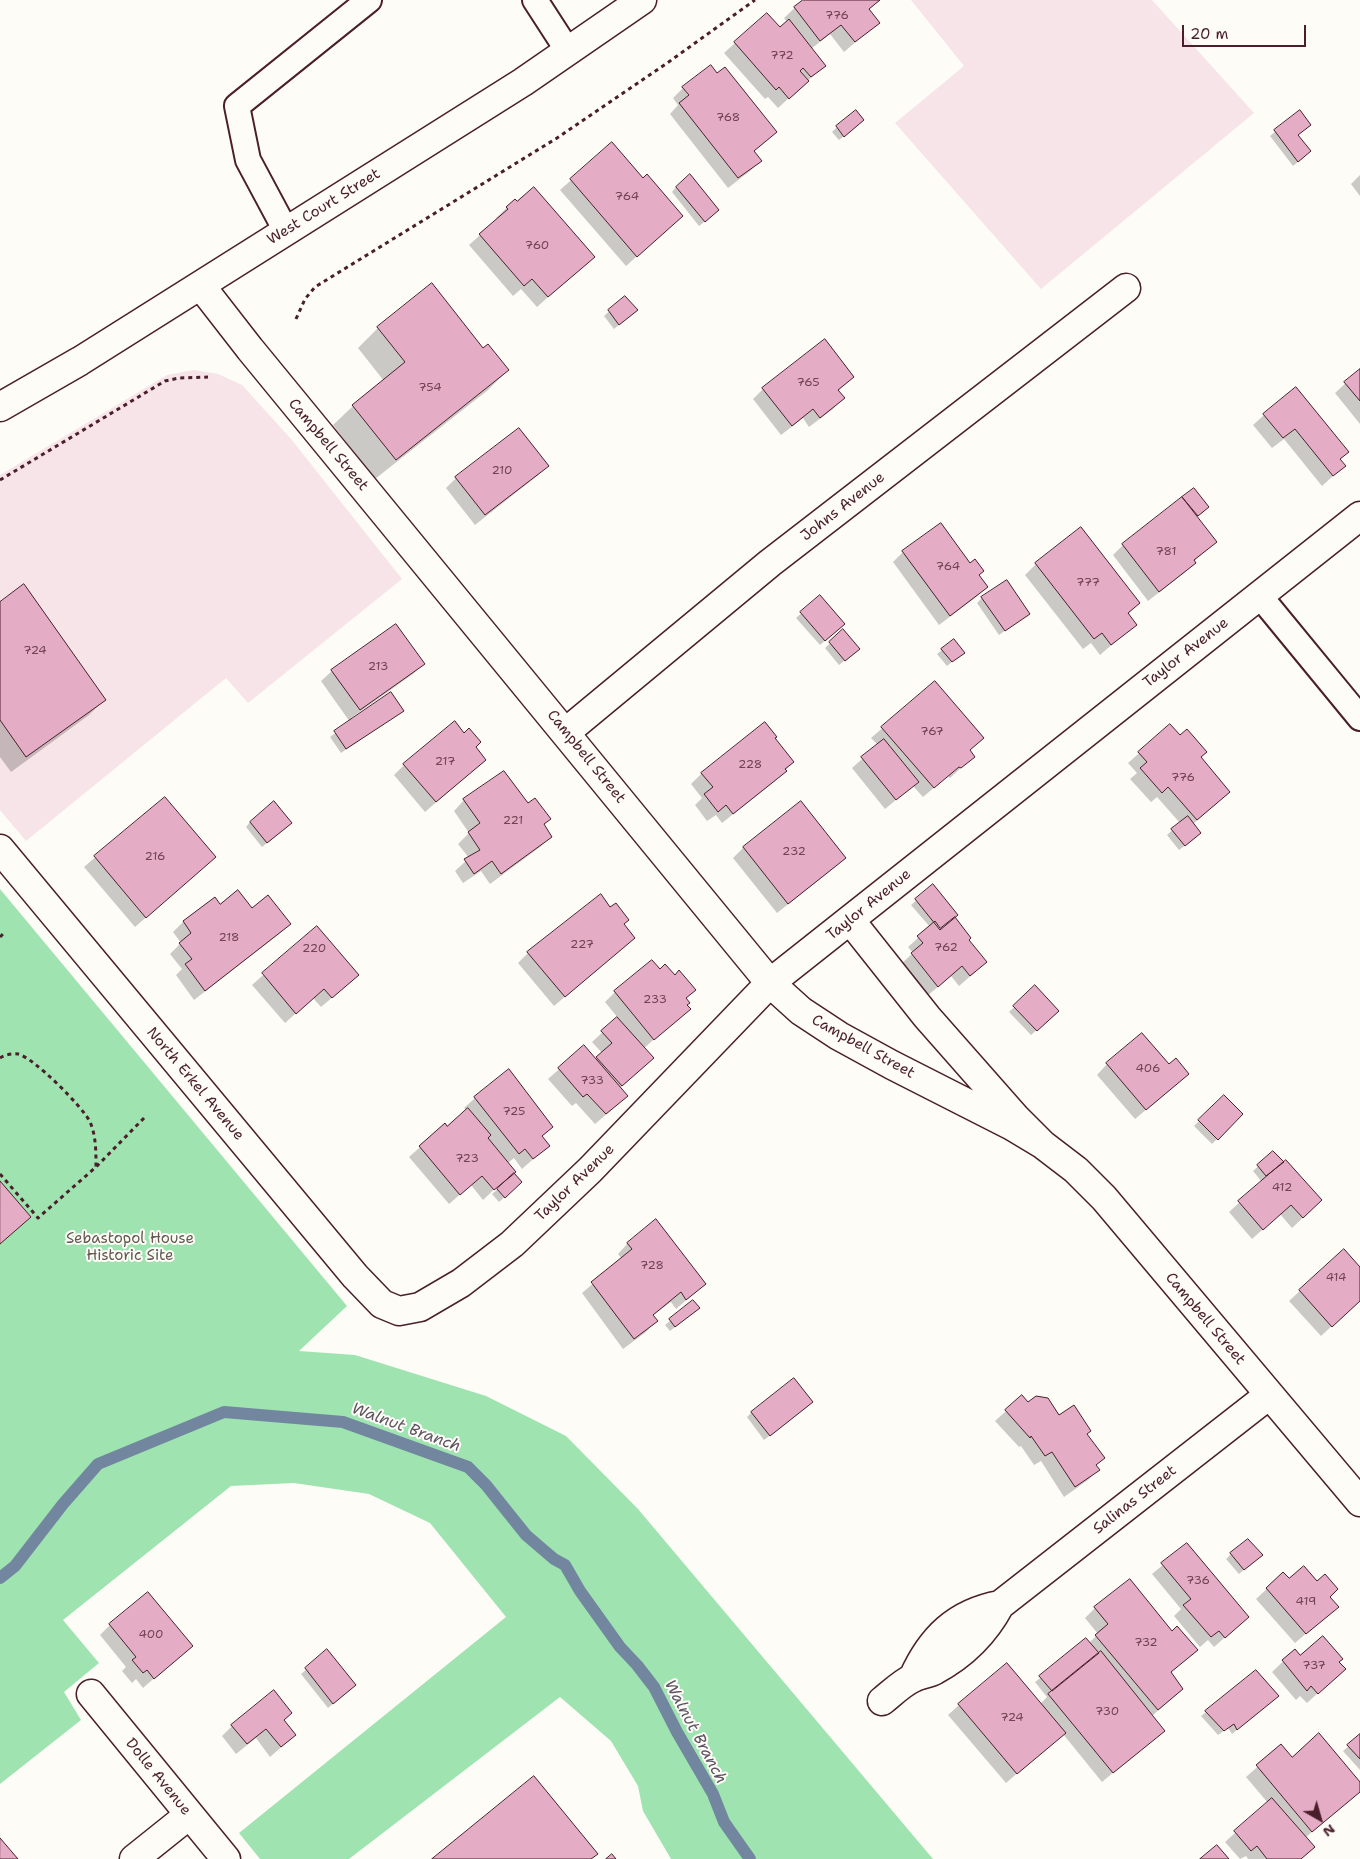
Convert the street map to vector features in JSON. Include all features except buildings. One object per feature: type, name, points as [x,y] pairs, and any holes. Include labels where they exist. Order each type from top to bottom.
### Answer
[{"type":"street","name":"West Court Street","points":[[0,407],[80,361],[201,286],[522,82],[642,0]]},
{"type":"street","name":"Campbell Street","points":[[201,286],[250,349],[770,983],[801,1011],[839,1036],[1012,1126],[1042,1144],[1076,1170],[1104,1198],[1360,1502]]},
{"type":"street","name":"Johns Avenue","points":[[566,732],[770,563],[1126,288]]},
{"type":"street","name":"Taylor Avenue","points":[[399,1310],[420,1307],[436,1298],[461,1283],[512,1244],[590,1170],[770,983],[1360,516]]},
{"type":"street","name":"North Erkel Avenue","points":[[0,849],[355,1276],[382,1304],[399,1310]]},
{"type":"street","name":"Campbell Street","points":[[850,920],[927,1017],[998,1099],[1042,1144]]},
{"type":"street","name":"Salinas Street","points":[[882,1701],[913,1678],[934,1671],[956,1657],[976,1640],[992,1620],[1000,1605],[1269,1395]]},
{"type":"street","name":"Dolle Avenue","points":[[91,1694],[226,1859]]},
{"type":"street","points":[[134,1859],[189,1816]]},
{"type":"lane","points":[[286,231],[248,160],[237,106],[369,0]]},
{"type":"lane","points":[[535,0],[568,51]]},
{"type":"lane","points":[[1259,595],[1360,718]]},
{"type":"path","points":[[296,319],[305,300],[315,287],[556,138],[756,0]]},
{"type":"path","points":[[0,480],[165,381],[179,378],[208,377]]},
{"type":"path","points":[[0,937],[4,933]]},
{"type":"path","points":[[0,1058],[18,1054],[33,1062],[81,1107],[90,1123],[96,1147],[96,1167]]},
{"type":"path","points":[[0,1174],[38,1218],[96,1167],[146,1116]]},
{"type":"shaded area","points":[[911,0],[1152,0],[1254,113],[1041,289],[895,123],[964,66]]},
{"type":"shaded area","points":[[194,370],[218,374],[242,385],[291,439],[402,579],[248,703],[226,678],[26,841],[0,810],[0,475],[167,375]]},
{"type":"green space","name":"Sebastopol House Historic Site","points":[[0,889],[347,1306],[299,1351],[355,1355],[486,1396],[566,1436],[638,1509],[933,1859],[671,1859],[643,1811],[638,1786],[611,1741],[560,1697],[349,1859],[260,1859],[239,1833],[506,1617],[430,1523],[369,1494],[294,1483],[231,1486],[63,1620],[99,1663],[64,1692],[81,1720],[0,1784]]},
{"type":"waterway","name":"Walnut Branch","points":[[0,1578],[15,1566],[63,1504],[98,1464],[224,1412],[343,1422],[468,1467],[486,1485],[526,1535],[554,1559],[565,1565],[580,1591],[620,1647],[654,1687],[677,1732],[713,1794],[724,1822],[750,1859]]}]
